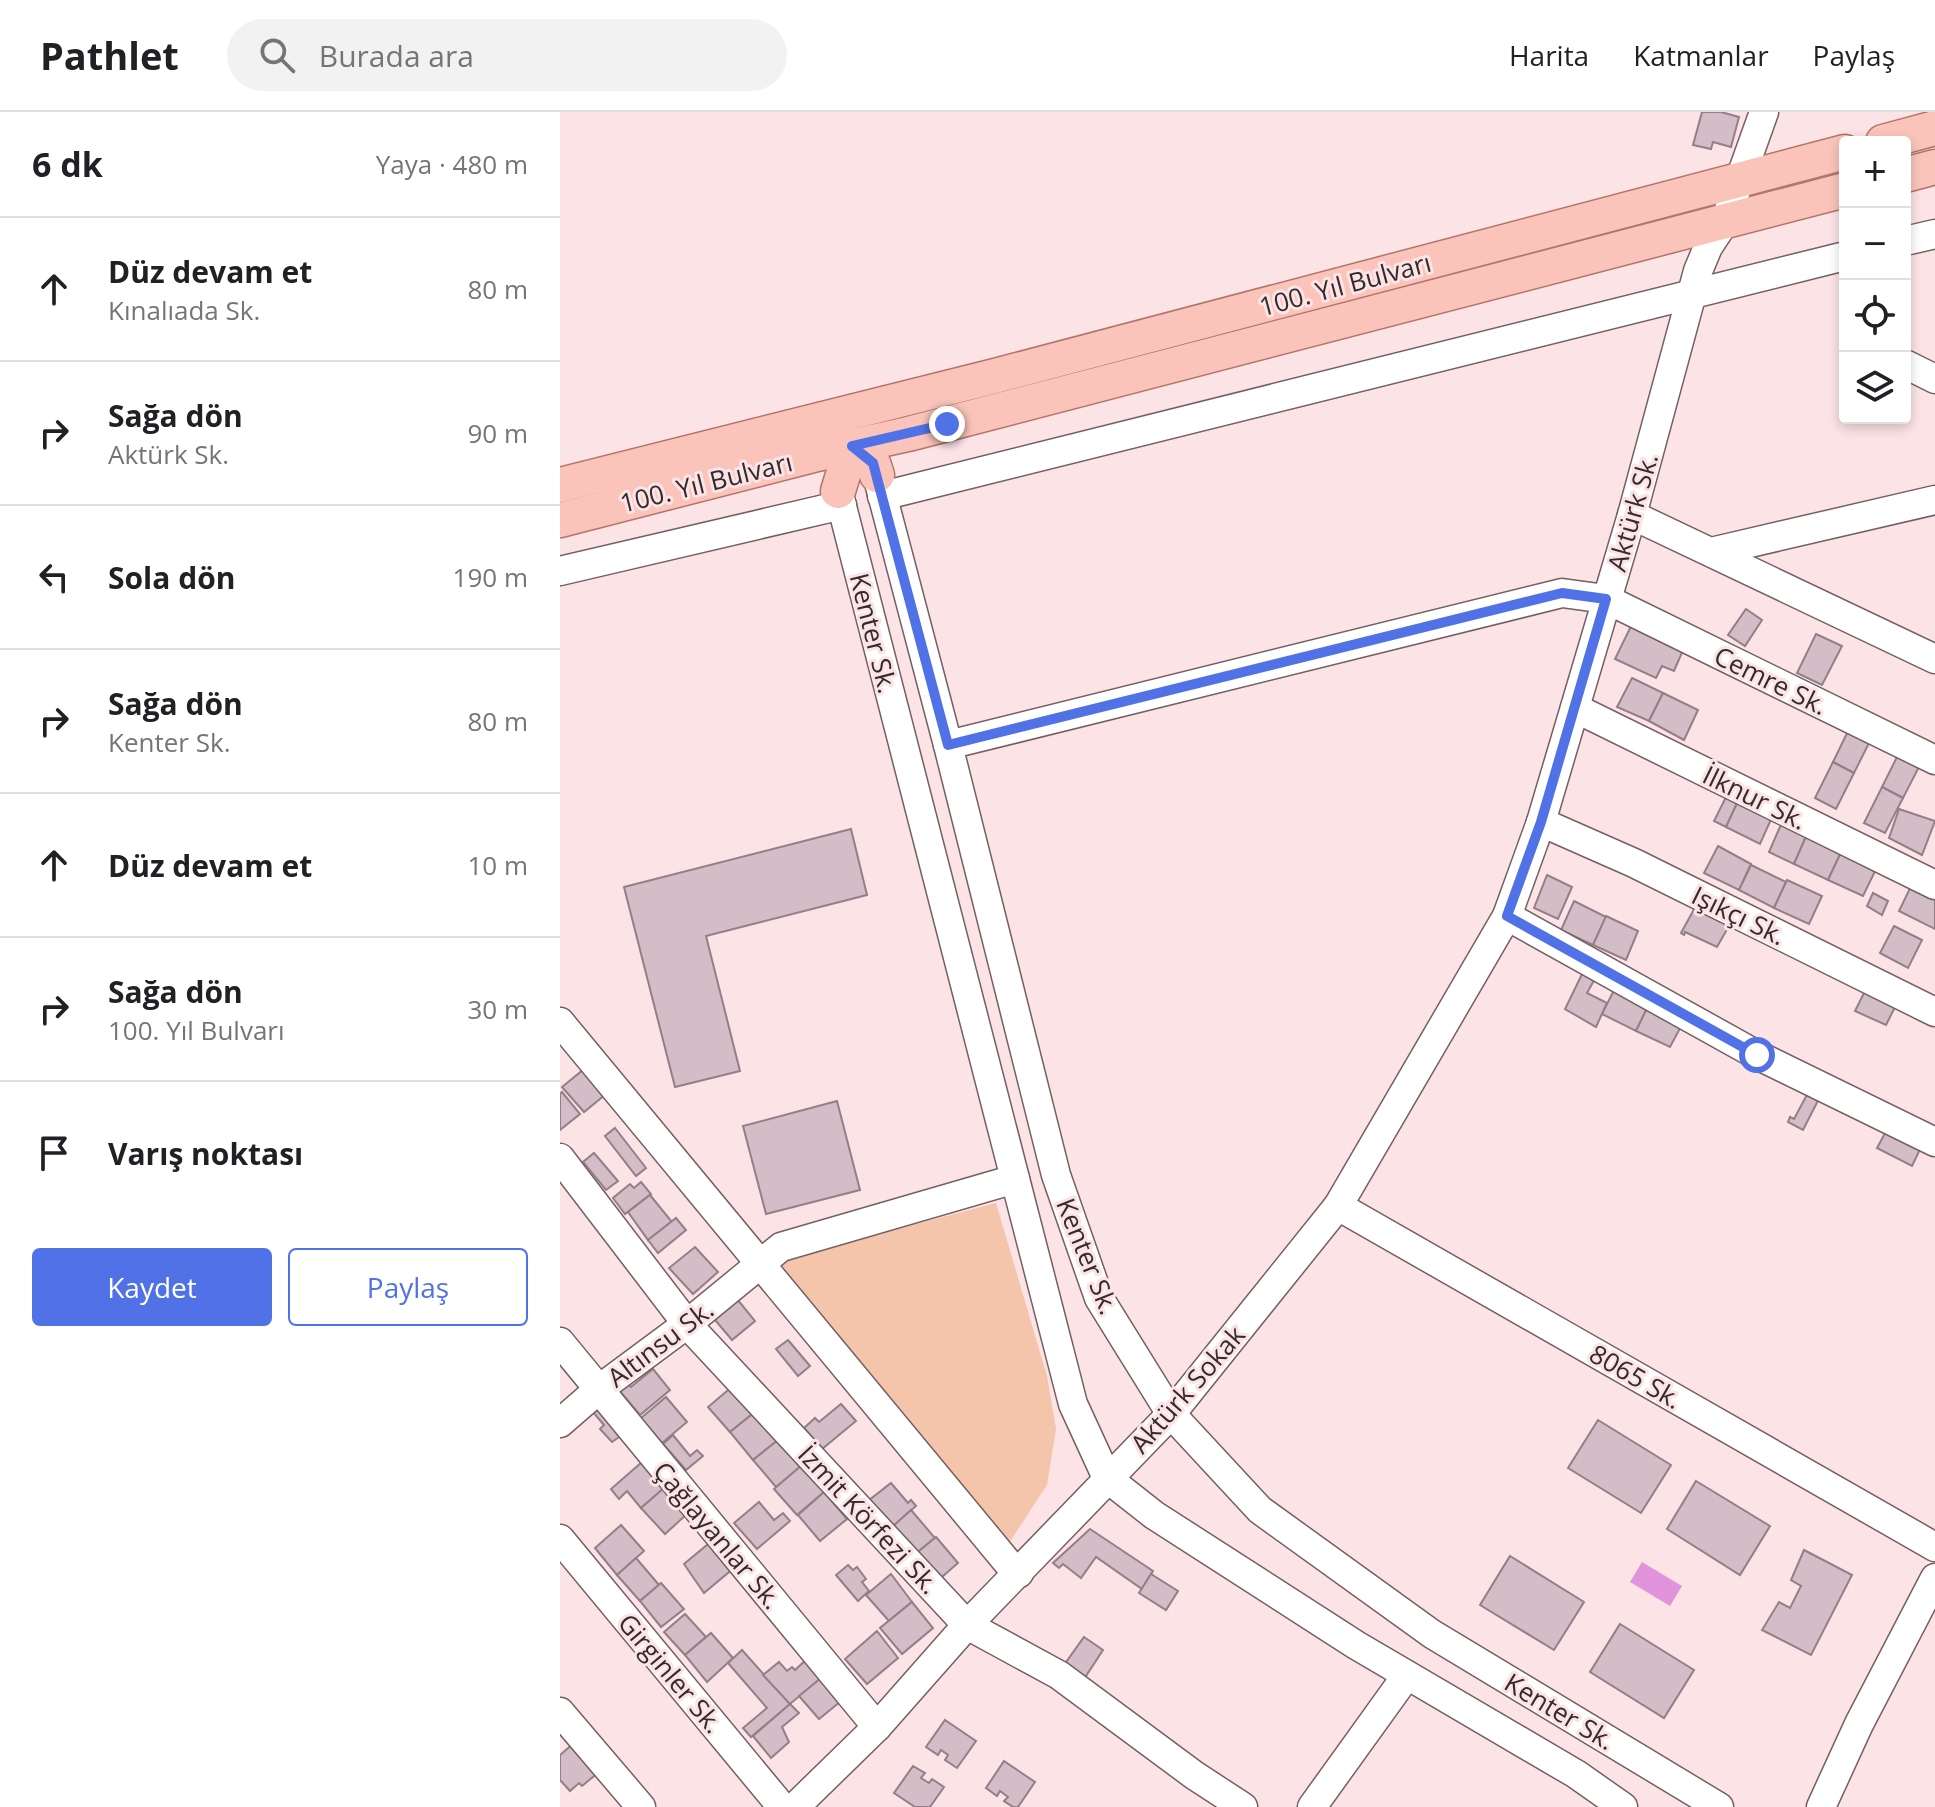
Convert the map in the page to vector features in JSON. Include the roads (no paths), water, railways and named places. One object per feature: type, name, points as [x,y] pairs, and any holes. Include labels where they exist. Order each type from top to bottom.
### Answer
[{"type":"main road","points":[[1905,136],[1935,128]]},
{"type":"main road","name":"100. Yıl Bulvarı","points":[[560,520],[848,430],[1839,154]]},
{"type":"main road","points":[[1911,173],[1935,167]]},
{"type":"main road","name":"100. Yıl Bulvarı","points":[[560,485],[848,430],[908,434],[1839,192]]},
{"type":"main road","points":[[848,430],[873,463],[879,486]]},
{"type":"main road","points":[[840,498],[848,430]]},
{"type":"street","name":"Aktürk Sk.","points":[[1507,916],[1541,822],[1575,708],[1632,515],[1691,295],[1708,247],[1725,221],[1764,112]]},
{"type":"street","points":[[1911,240],[1935,234]]},
{"type":"street","points":[[879,486],[1839,258]]},
{"type":"street","points":[[1911,367],[1935,379]]},
{"type":"street","name":"Kenter Sk.","points":[[879,486],[1056,1175],[1099,1298],[1171,1414],[1260,1510],[1407,1617],[1719,1807]]},
{"type":"street","points":[[560,571],[840,498]]},
{"type":"street","name":"Kenter Sk.","points":[[840,498],[1073,1404],[1107,1478],[1154,1515],[1407,1675],[1576,1774],[1623,1807]]},
{"type":"street","points":[[1711,552],[1935,500]]},
{"type":"street","points":[[1632,515],[1935,659]]},
{"type":"street","name":"Cemre Sk.","points":[[948,745],[1562,593],[1606,599],[1935,760]]},
{"type":"street","name":"İlknur Sk.","points":[[1575,708],[1935,885]]},
{"type":"street","name":"Işıkçı Sk.","points":[[1541,822],[1634,863],[1935,1012]]},
{"type":"street","points":[[1507,916],[1757,1055],[1935,1142]]},
{"type":"street","name":"Aktürk Sokak","points":[[795,1807],[877,1727],[967,1625],[1171,1414],[1338,1206],[1507,916]]},
{"type":"street","points":[[560,1022],[1019,1573]]},
{"type":"street","name":"İzmit Körfezi Sk.","points":[[560,1158],[687,1324],[967,1625],[1059,1675],[1194,1775],[1243,1807]]},
{"type":"street","name":"Altınsu Sk.","points":[[560,1423],[781,1247],[1015,1179]]},
{"type":"street","name":"8065 Sk.","points":[[1338,1206],[1935,1547]]},
{"type":"street","name":"Çağlayanlar Sk.","points":[[560,1342],[877,1727]]},
{"type":"street","name":"Girginler Sk.","points":[[560,1539],[782,1807]]},
{"type":"street","points":[[1821,1807],[1859,1724],[1935,1578]]},
{"type":"street","points":[[1312,1807],[1407,1675]]},
{"type":"street","points":[[560,1712],[641,1807]]}]
